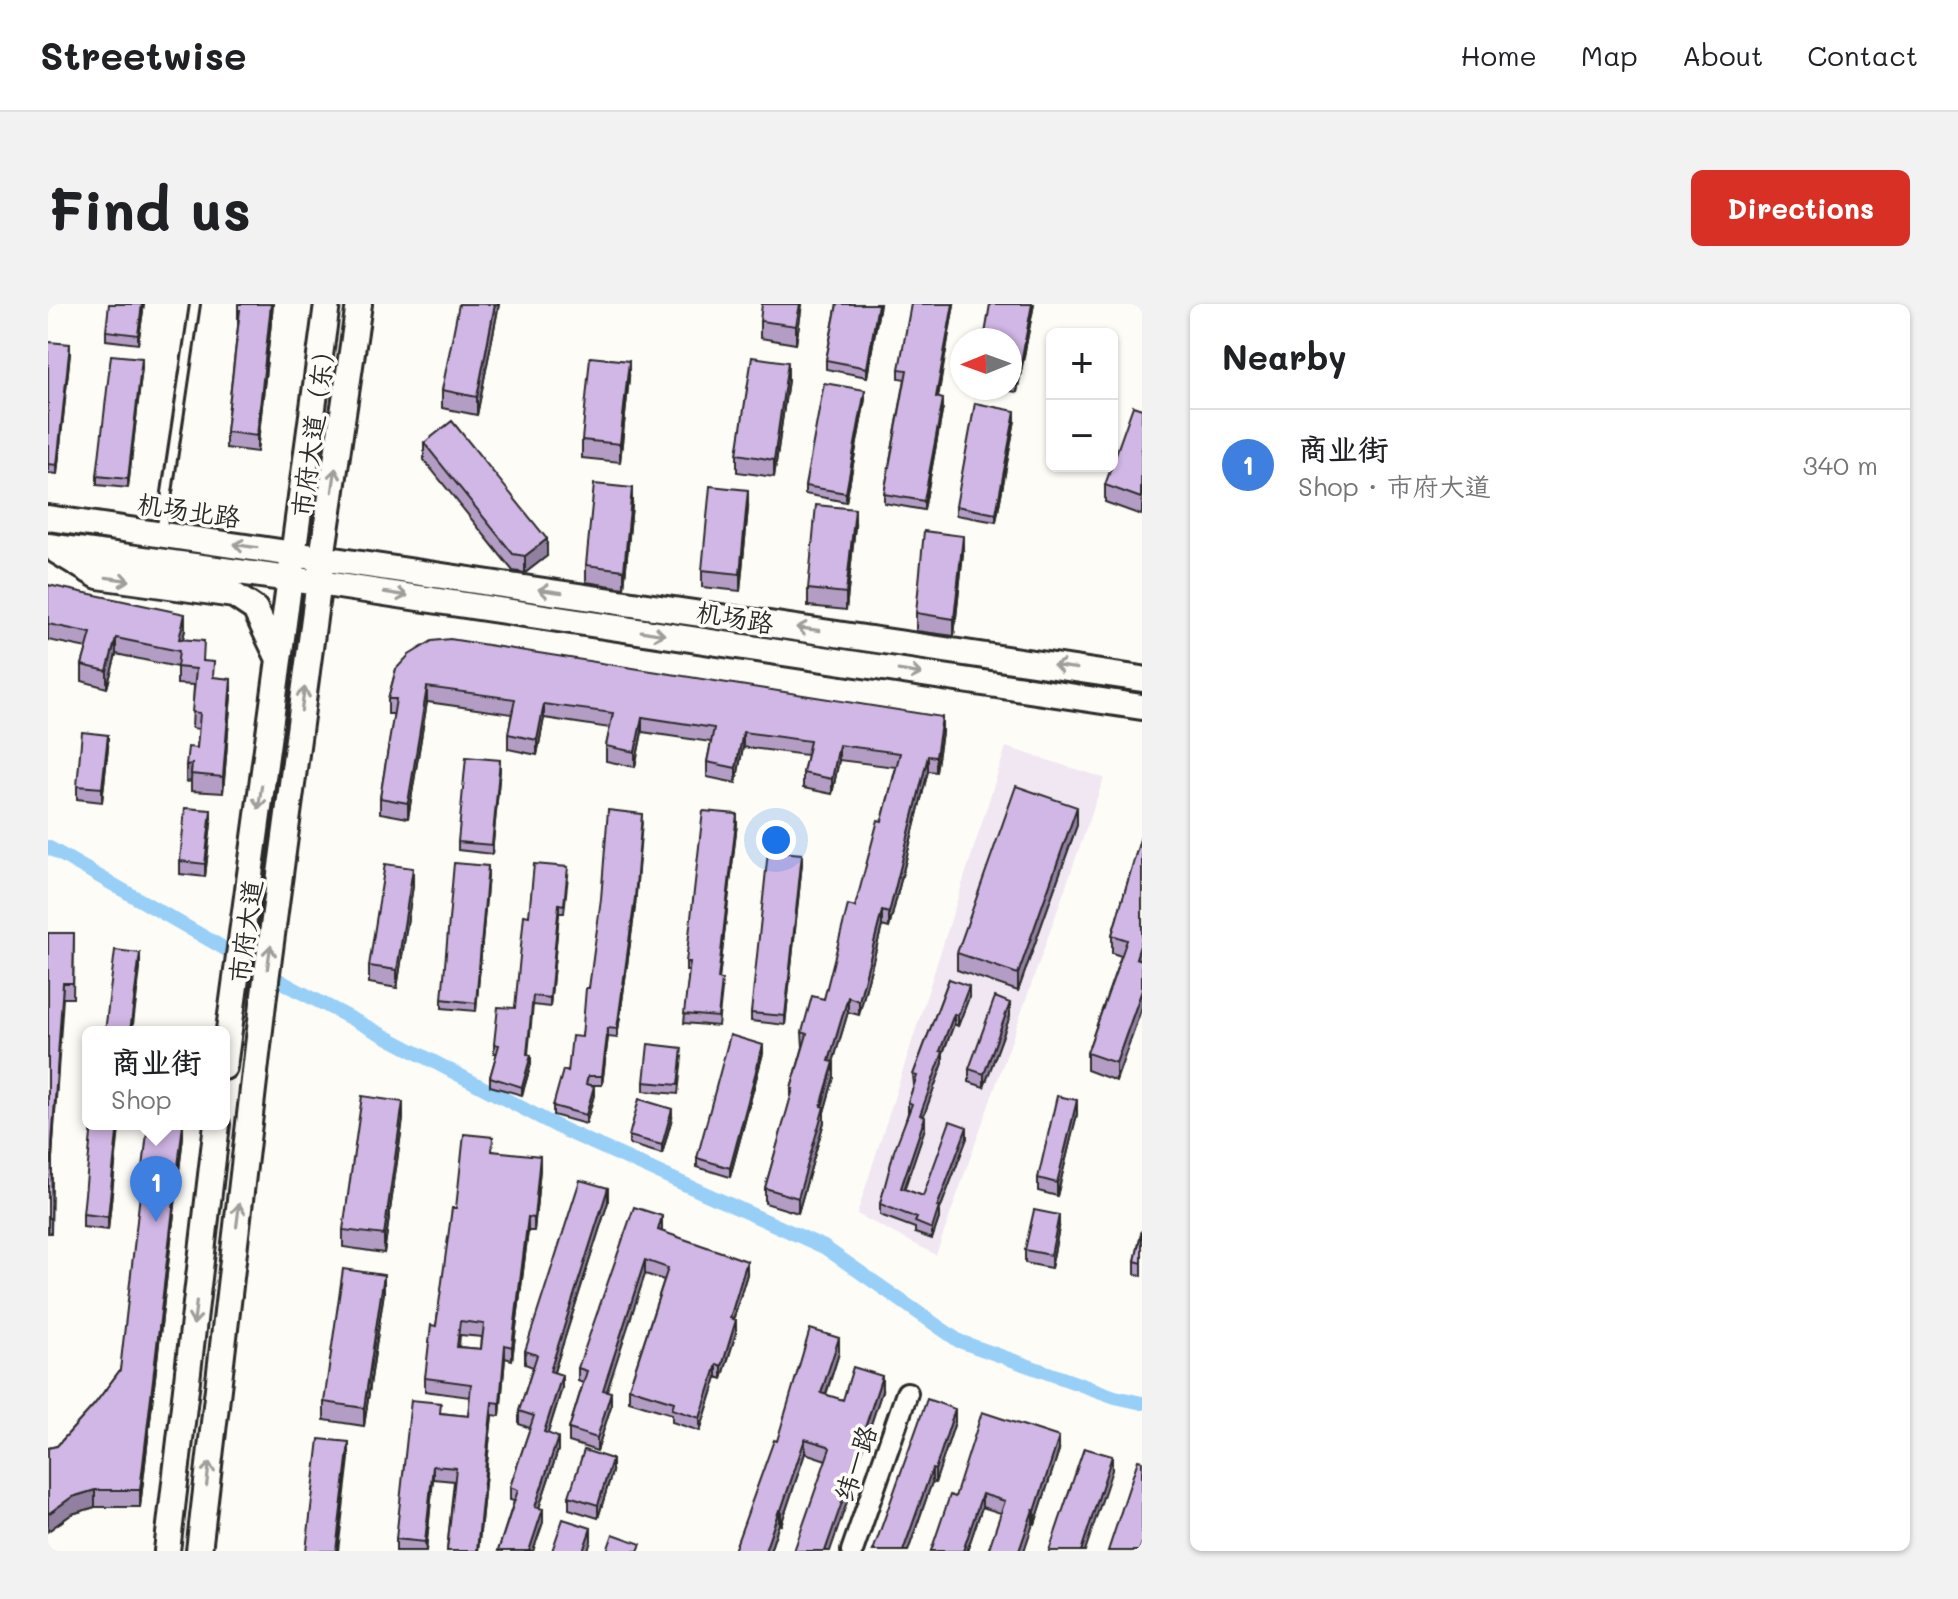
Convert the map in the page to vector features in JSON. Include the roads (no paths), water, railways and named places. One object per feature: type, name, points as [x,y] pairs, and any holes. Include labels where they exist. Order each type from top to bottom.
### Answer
[{"type":"main road","name":"市府大道（东）","points":[[294,553],[327,304]]},
{"type":"main road","name":"市府大道（东）","points":[[322,558],[359,304]]},
{"type":"main road","name":"机场北路","points":[[48,518],[322,558]]},
{"type":"main road","name":"机场北路","points":[[48,546],[319,583]]},
{"type":"main road","points":[[48,546],[98,576],[234,595],[255,609],[278,659]]},
{"type":"main road","name":"市府大道","points":[[229,1026],[294,553]]},
{"type":"main road","name":"市府大道","points":[[199,1551],[264,995],[322,558]]},
{"type":"main road","name":"机场路","points":[[322,558],[1142,679]]},
{"type":"main road","name":"机场路","points":[[319,583],[1142,707]]},
{"type":"main road","points":[[167,1551],[216,1130]]},
{"type":"street","name":"纬一路","points":[[852,1551],[907,1393]]},
{"type":"lane","points":[[161,534],[195,304]]},
{"type":"waterway","points":[[48,847],[293,988],[564,1130],[824,1247],[959,1341],[1115,1397],[1142,1403]]},
{"type":"place","name":"商业街","points":[[156,1222]]}]
